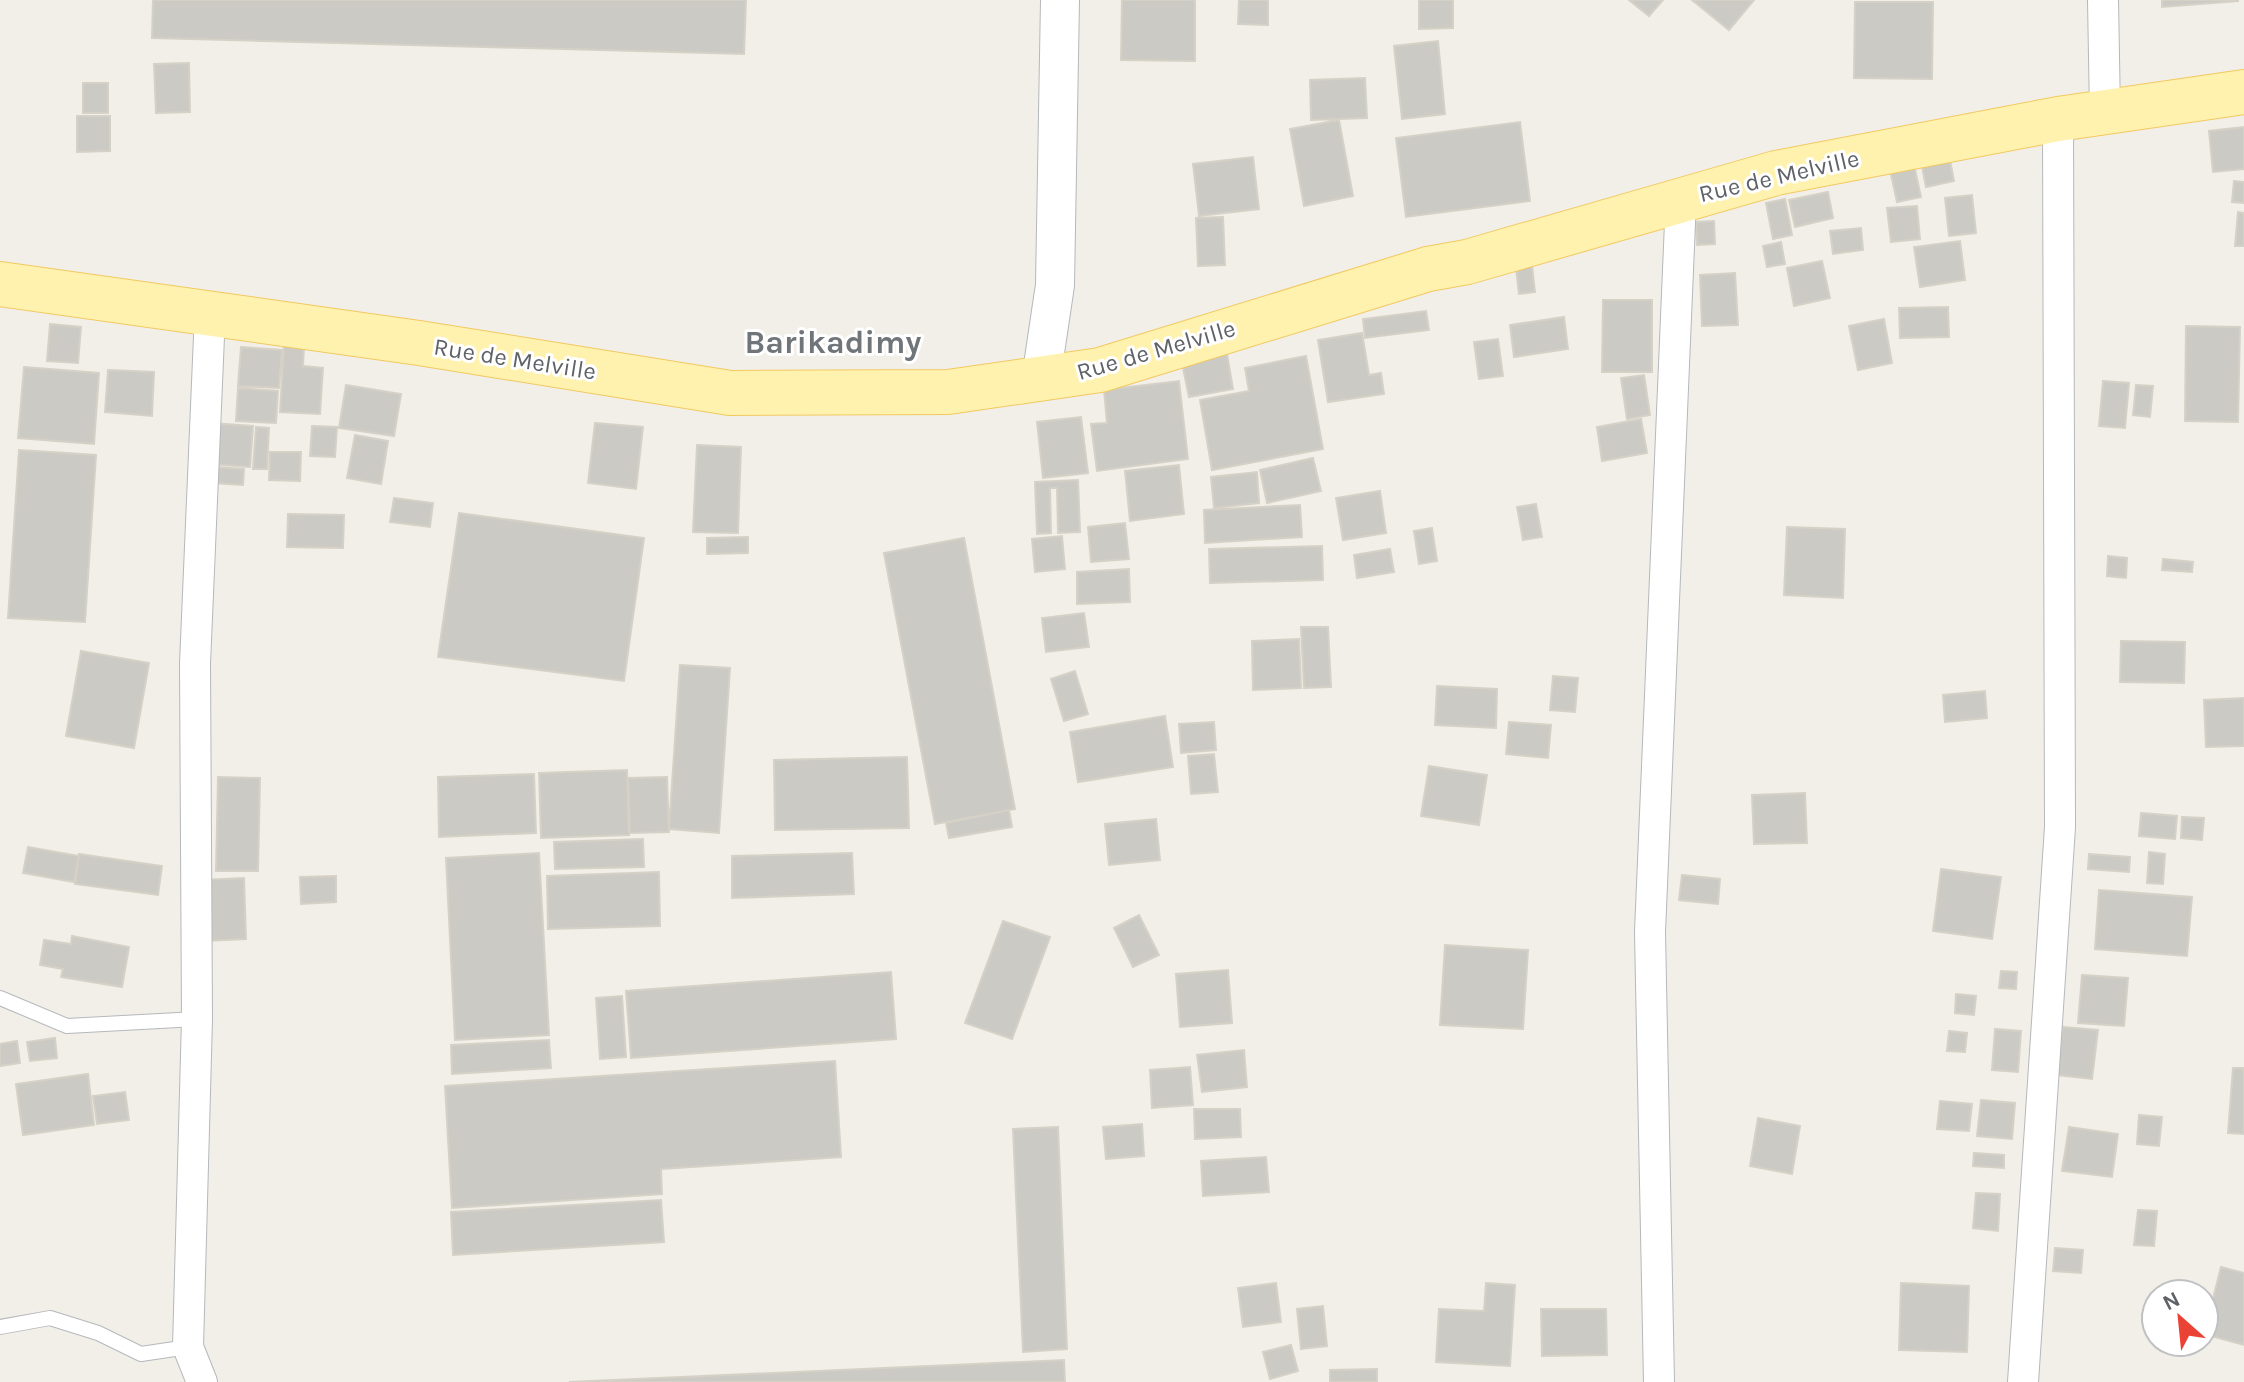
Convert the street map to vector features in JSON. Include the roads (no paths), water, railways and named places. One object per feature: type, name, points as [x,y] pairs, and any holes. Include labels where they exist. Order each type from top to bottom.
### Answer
[{"type":"main road","name":"Rue de Melville","points":[[0,284],[419,343],[730,393],[948,392],[1100,370],[1428,269],[1467,262],[1776,173],[2058,119],[2244,92]]},
{"type":"street","points":[[1041,379],[1055,285],[1060,0]]},
{"type":"street","points":[[2103,0],[2105,113]]},
{"type":"street","points":[[2023,1382],[2060,827],[2058,119]]},
{"type":"street","points":[[1659,1382],[1650,932],[1681,199]]},
{"type":"street","points":[[202,1382],[188,1347],[197,1019],[195,664],[210,313]]},
{"type":"lane","points":[[0,998],[67,1026],[197,1019]]},
{"type":"lane","points":[[0,1327],[50,1318],[98,1333],[141,1354],[188,1347]]},
{"type":"district","name":"Barikadimy","points":[[833,342]]}]
